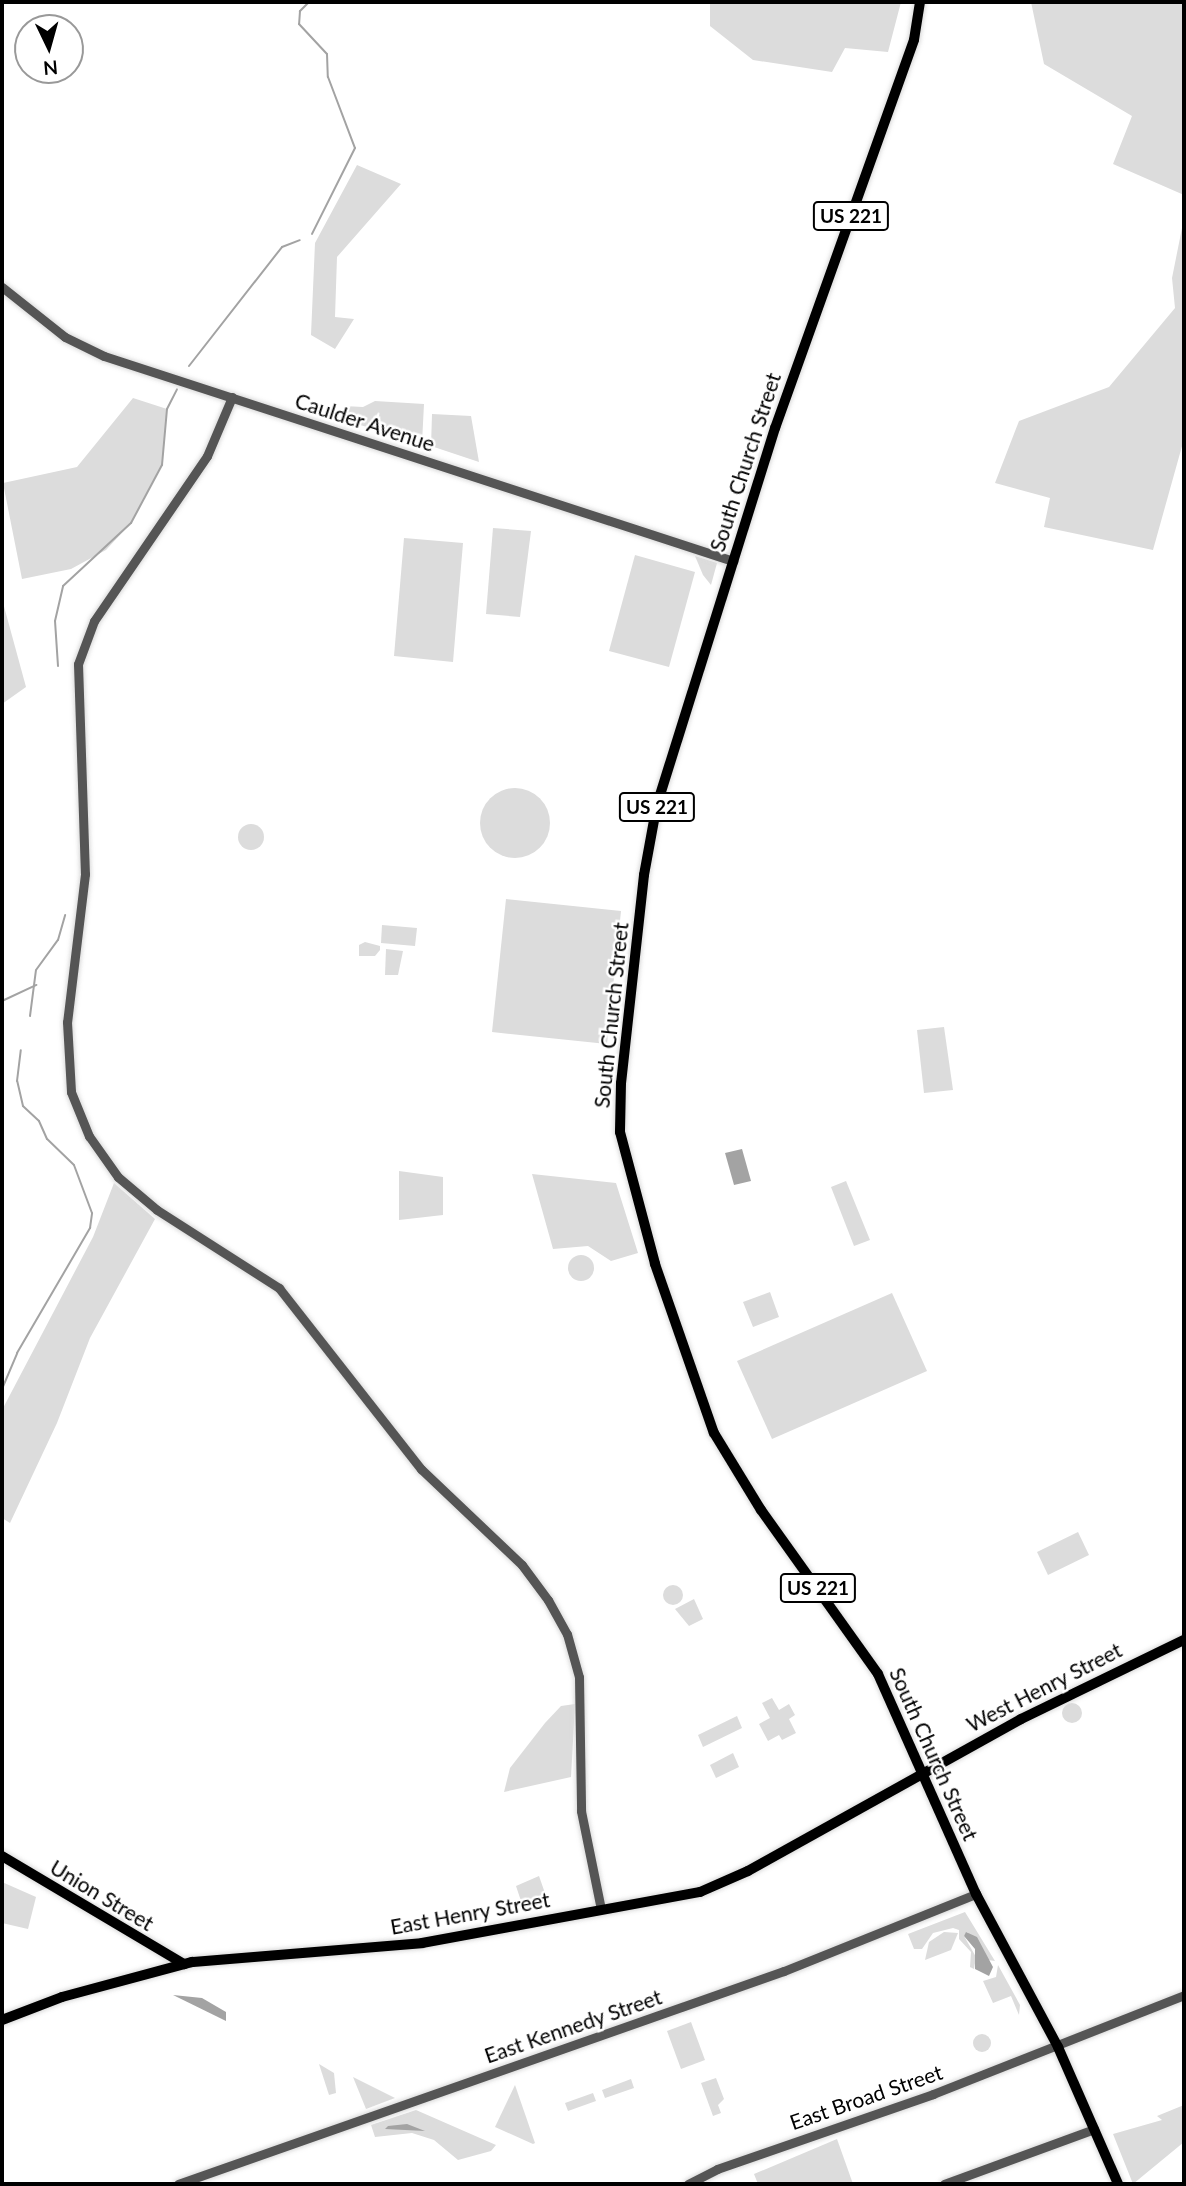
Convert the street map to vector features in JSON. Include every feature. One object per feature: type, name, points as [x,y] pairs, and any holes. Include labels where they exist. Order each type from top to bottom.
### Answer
[{"type":"main road","name":"South Church Street","points":[[920,2],[914,40],[775,428],[649,839],[621,1083],[622,1146],[655,1264],[714,1433],[757,1504],[878,1674],[975,1894],[1058,2047],[1094,2129]]},
{"type":"main road","name":"West Henry Street","points":[[922,1772],[1184,1640]]},
{"type":"main road","name":"East Henry Street","points":[[2,2021],[62,1997],[184,1965],[245,1955],[391,1947],[687,1896],[726,1882],[922,1772]]},
{"type":"main road","name":"Union Street","points":[[2,1856],[184,1965]]},
{"type":"main road","name":"US 221","points":[[1094,2129],[1118,2184]]},
{"type":"street","name":"Caulder Avenue","points":[[2,287],[86,348],[733,561]]},
{"type":"street","points":[[232,397],[207,456],[94,621],[78,664],[85,874],[67,1022],[71,1091],[97,1151],[118,1177],[143,1200],[250,1266],[286,1295],[421,1469],[522,1565],[548,1600],[567,1634],[579,1677],[581,1811],[601,1909]]},
{"type":"street","name":"East Kennedy Street","points":[[178,2184],[718,1995],[975,1894]]},
{"type":"street","name":"East Broad Street","points":[[688,2184],[708,2173],[1058,2047],[1184,1995]]},
{"type":"street","points":[[944,2184],[1094,2129]]},
{"type":"shaded area","points":[[710,2],[901,2],[888,52],[845,48],[832,72],[753,60],[710,26]]},
{"type":"shaded area","points":[[1031,2],[1184,2],[1184,195],[1113,164],[1132,116],[1044,64]]},
{"type":"shaded area","points":[[357,165],[401,184],[337,257],[335,317],[354,319],[335,349],[311,335],[315,243]]},
{"type":"shaded area","points":[[1184,218],[1184,439],[1153,550],[1044,527],[1050,498],[995,483],[1019,421],[1109,387],[1175,308],[1172,278]]},
{"type":"shaded area","points":[[133,398],[167,409],[162,465],[131,523],[106,550],[71,569],[22,579],[3,483],[77,467]]},
{"type":"shaded area","points":[[375,401],[424,404],[422,443],[343,420],[344,406],[363,407]]},
{"type":"shaded area","points":[[432,414],[471,416],[479,462],[431,446]]},
{"type":"shaded area","points":[[493,528],[531,531],[520,617],[486,614]]},
{"type":"shaded area","points":[[404,538],[463,543],[453,662],[394,656]]},
{"type":"shaded area","points":[[635,555],[695,572],[669,667],[609,651]]},
{"type":"shaded area","points":[[695,556],[717,563],[711,585],[703,575]]},
{"type":"shaded area","points":[[2,599],[26,687],[2,704]]},
{"type":"shaded area","points":[[515,788],[534,794],[544,804],[550,823],[544,842],[534,852],[515,858],[496,852],[486,842],[480,823],[486,804],[496,794]]},
{"type":"shaded area","points":[[251,824],[260,828],[264,837],[260,846],[251,850],[242,846],[238,837],[242,828]]},
{"type":"shaded area","points":[[506,899],[621,911],[607,1044],[492,1032]]},
{"type":"shaded area","points":[[382,925],[417,928],[415,946],[381,943]]},
{"type":"shaded area","points":[[365,942],[380,946],[375,956],[359,956],[359,945]]},
{"type":"shaded area","points":[[386,949],[403,951],[398,975],[385,975]]},
{"type":"shaded area","points":[[944,1027],[953,1090],[924,1093],[917,1030]]},
{"type":"shaded area","points":[[742,1149],[751,1181],[734,1185],[725,1153]]},
{"type":"shaded area","points":[[399,1171],[443,1177],[443,1215],[399,1220]]},
{"type":"shaded area","points":[[532,1174],[616,1183],[638,1253],[611,1261],[588,1246],[553,1249]]},
{"type":"shaded area","points":[[846,1181],[870,1240],[854,1246],[831,1187]]},
{"type":"shaded area","points":[[114,1183],[155,1219],[90,1338],[57,1423],[10,1523],[2,1518],[2,1410],[93,1237]]},
{"type":"shaded area","points":[[581,1255],[590,1259],[594,1268],[590,1277],[581,1281],[572,1277],[568,1268],[572,1259]]},
{"type":"shaded area","points":[[770,1292],[779,1317],[753,1327],[743,1302]]},
{"type":"shaded area","points":[[892,1293],[927,1371],[772,1439],[737,1361]]},
{"type":"shaded area","points":[[1078,1532],[1089,1555],[1048,1575],[1037,1552]]},
{"type":"shaded area","points":[[673,1585],[680,1588],[683,1595],[680,1602],[673,1605],[666,1602],[663,1595],[666,1588]]},
{"type":"shaded area","points":[[694,1599],[703,1619],[689,1626],[675,1609]]},
{"type":"shaded area","points":[[772,1698],[779,1710],[789,1704],[795,1715],[789,1719],[796,1733],[782,1740],[779,1735],[768,1741],[759,1724],[770,1718],[762,1703]]},
{"type":"shaded area","points":[[1072,1703],[1079,1706],[1082,1713],[1079,1720],[1072,1723],[1065,1720],[1062,1713],[1065,1706]]},
{"type":"shaded area","points":[[575,1704],[571,1777],[504,1792],[510,1768],[545,1723],[561,1706]]},
{"type":"shaded area","points":[[737,1716],[742,1728],[703,1747],[698,1735]]},
{"type":"shaded area","points":[[733,1753],[739,1767],[716,1778],[710,1765]]},
{"type":"shaded area","points":[[539,1876],[546,1896],[521,1901],[516,1886]]},
{"type":"shaded area","points":[[2,1882],[36,1897],[28,1929],[2,1923]]},
{"type":"shaded area","points":[[965,1912],[995,1961],[988,1960],[967,1932],[964,1936],[976,1957],[974,1969],[970,1967],[971,1952],[959,1939],[959,1930],[953,1928],[933,1933],[922,1949],[914,1949],[908,1934]]},
{"type":"shaded area","points":[[944,1932],[958,1933],[951,1950],[925,1960],[929,1942]]},
{"type":"shaded area","points":[[966,1932],[977,1937],[993,1967],[989,1976],[975,1969],[975,1949],[964,1936]]},
{"type":"shaded area","points":[[998,1965],[1020,2005],[1019,2015],[1011,1996],[993,2003],[983,1981],[996,1977]]},
{"type":"shaded area","points":[[173,1995],[202,1998],[226,2012],[226,2021]]},
{"type":"shaded area","points":[[691,2022],[705,2060],[681,2069],[667,2031]]},
{"type":"shaded area","points":[[982,2034],[988,2037],[991,2043],[988,2049],[982,2052],[976,2049],[973,2043],[976,2037]]},
{"type":"shaded area","points":[[319,2064],[334,2073],[336,2093],[329,2095]]},
{"type":"shaded area","points":[[353,2077],[395,2098],[366,2109]]},
{"type":"shaded area","points":[[716,2078],[724,2099],[718,2105],[721,2113],[713,2116],[701,2083]]},
{"type":"shaded area","points":[[631,2079],[634,2088],[605,2098],[602,2090]]},
{"type":"shaded area","points":[[515,2085],[535,2143],[533,2144],[495,2127]]},
{"type":"shaded area","points":[[593,2093],[596,2101],[568,2111],[565,2103]]},
{"type":"shaded area","points":[[1184,2105],[1184,2142],[1133,2184],[1113,2134],[1162,2120],[1157,2116]]},
{"type":"shaded area","points":[[416,2110],[496,2145],[491,2151],[458,2160],[434,2140],[412,2133],[375,2137],[371,2125]]},
{"type":"shaded area","points":[[407,2124],[425,2131],[385,2129],[388,2126]]},
{"type":"shaded area","points":[[837,2139],[853,2184],[758,2184],[754,2174]]},
{"type":"waterway","points":[[309,2],[300,11],[299,24],[327,54],[328,77],[355,148],[312,234]]},
{"type":"waterway","points":[[189,366],[282,247],[300,240]]},
{"type":"waterway","points":[[58,666],[55,621],[63,586],[131,523],[162,465],[167,409],[177,389]]},
{"type":"waterway","points":[[30,1016],[36,970],[58,940],[65,915]]},
{"type":"waterway","points":[[2,1001],[36,985]]},
{"type":"waterway","points":[[2,1389],[17,1353],[90,1228],[92,1213],[74,1165],[47,1139],[39,1121],[23,1106],[17,1081],[21,1050]]}]
